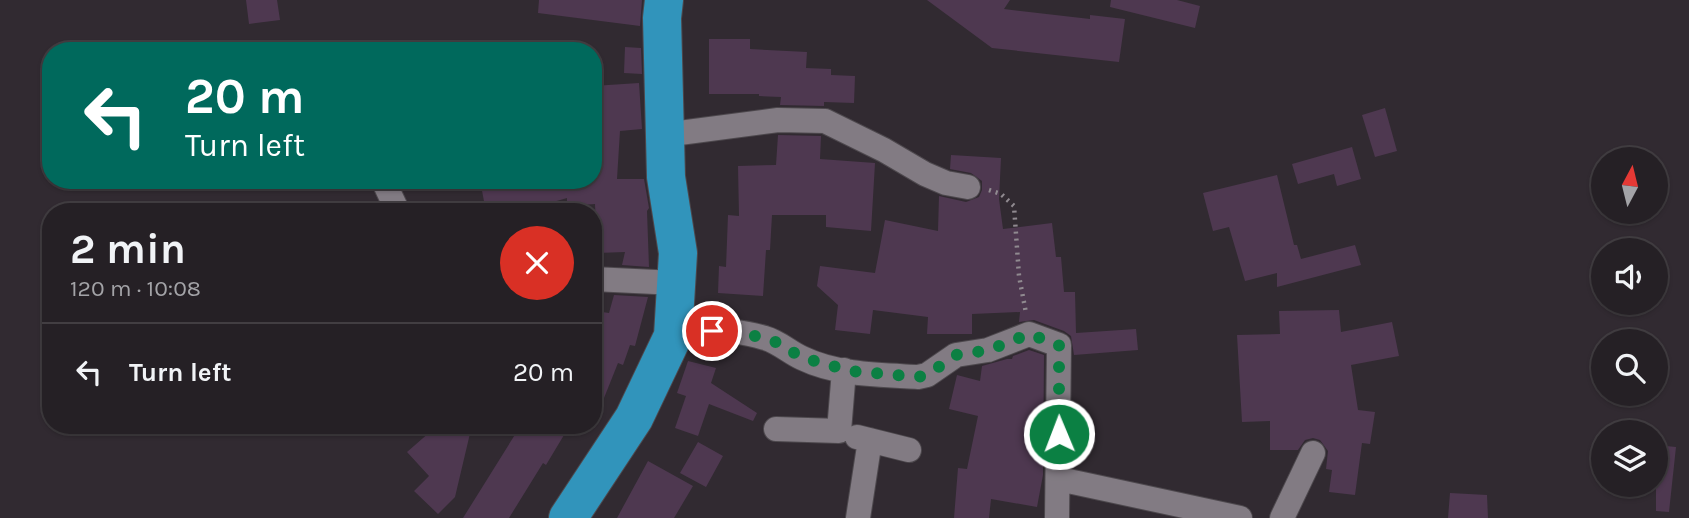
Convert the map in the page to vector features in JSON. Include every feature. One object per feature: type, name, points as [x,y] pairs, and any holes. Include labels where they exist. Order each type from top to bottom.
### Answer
[{"type":"highway","points":[[568,518],[634,418],[673,336],[678,253],[666,177],[662,18],[664,0]]},
{"type":"street","points":[[664,135],[778,120],[825,121],[925,174],[946,183],[968,187]]},
{"type":"street","points":[[602,279],[676,283]]},
{"type":"street","points":[[674,328],[763,337],[783,345],[800,357],[844,370],[895,376],[927,375],[956,355],[989,350],[1029,334],[1059,345],[1057,518]]},
{"type":"street","points":[[839,431],[844,370]]},
{"type":"street","points":[[776,429],[839,431],[909,450]]},
{"type":"street","points":[[858,518],[870,440]]},
{"type":"street","points":[[1282,518],[1313,453]]},
{"type":"street","points":[[1059,479],[1240,518]]},
{"type":"path","points":[[968,187],[995,191],[1014,206],[1019,276],[1029,334]]},
{"type":"building","points":[[246,0],[277,0],[280,20],[249,24]]},
{"type":"building","points":[[539,0],[642,0],[640,26],[538,13]]},
{"type":"building","points":[[927,0],[1010,0],[1004,9],[1090,19],[1090,15],[1125,19],[1119,62],[992,48]]},
{"type":"building","points":[[1111,0],[1177,0],[1200,6],[1195,28],[1110,7]]},
{"type":"building","points":[[709,39],[750,39],[750,49],[807,52],[806,68],[831,69],[831,75],[855,76],[854,103],[824,102],[824,106],[780,105],[781,97],[709,94]]},
{"type":"building","points":[[625,47],[641,48],[642,74],[624,73]]},
{"type":"building","points":[[639,83],[642,129],[620,131],[617,179],[644,179],[649,208],[649,267],[622,265],[625,252],[602,253],[602,203],[567,203],[567,198],[550,203],[484,203],[482,189],[602,189],[602,85]]},
{"type":"building","points":[[1385,108],[1397,151],[1375,157],[1362,115]]},
{"type":"building","points":[[778,135],[821,136],[820,159],[875,163],[871,231],[826,227],[826,215],[772,215],[763,296],[718,293],[719,266],[726,267],[728,215],[739,216],[738,166],[776,165]]},
{"type":"building","points":[[1352,147],[1361,179],[1337,186],[1334,174],[1298,184],[1292,164]]},
{"type":"building","points":[[951,155],[1001,158],[999,199],[1003,229],[1052,223],[1056,257],[1061,257],[1064,292],[1075,292],[1076,333],[1136,329],[1138,350],[1074,355],[1071,336],[1034,320],[1019,322],[1020,312],[972,314],[972,334],[927,334],[928,317],[873,310],[870,334],[835,330],[838,305],[817,286],[820,266],[875,273],[885,220],[938,231],[939,196],[966,202],[979,197],[982,181],[971,173],[950,169]]},
{"type":"building","points":[[1277,175],[1294,245],[1297,245],[1301,259],[1355,245],[1361,265],[1277,287],[1277,273],[1245,281],[1229,227],[1213,231],[1203,193]]},
{"type":"building","points":[[614,295],[648,297],[635,346],[630,345],[623,365],[618,363],[602,403],[602,312],[609,313]]},
{"type":"building","points":[[1339,310],[1341,332],[1392,322],[1399,356],[1351,365],[1358,410],[1375,412],[1370,444],[1362,443],[1355,495],[1329,492],[1332,470],[1326,469],[1328,451],[1320,440],[1305,440],[1298,450],[1270,450],[1270,421],[1242,422],[1237,335],[1280,334],[1279,311]]},
{"type":"building","points":[[1029,350],[1044,355],[1043,475],[1037,507],[991,499],[989,518],[954,518],[958,468],[967,469],[978,416],[949,409],[957,375],[980,381],[982,366],[1012,359],[1013,356]]},
{"type":"building","points":[[688,361],[716,368],[711,383],[757,413],[753,421],[709,404],[698,436],[675,428],[686,396],[677,393]]},
{"type":"building","points":[[428,434],[470,434],[455,497],[438,514],[414,491],[429,476],[407,452]]},
{"type":"building","points":[[515,434],[565,434],[509,518],[463,518]]},
{"type":"building","points":[[698,442],[723,456],[706,487],[680,473]]},
{"type":"building","points":[[1668,446],[1676,447],[1669,512],[1656,511],[1656,497],[1668,497]]},
{"type":"building","points":[[648,461],[693,486],[674,518],[617,518]]},
{"type":"building","points":[[1450,493],[1487,495],[1488,518],[1448,518]]},
{"type":"route","points":[[712,331],[763,337],[818,364],[851,371],[918,377],[927,375],[956,355],[989,350],[1029,334],[1059,345],[1059,434]]}]
